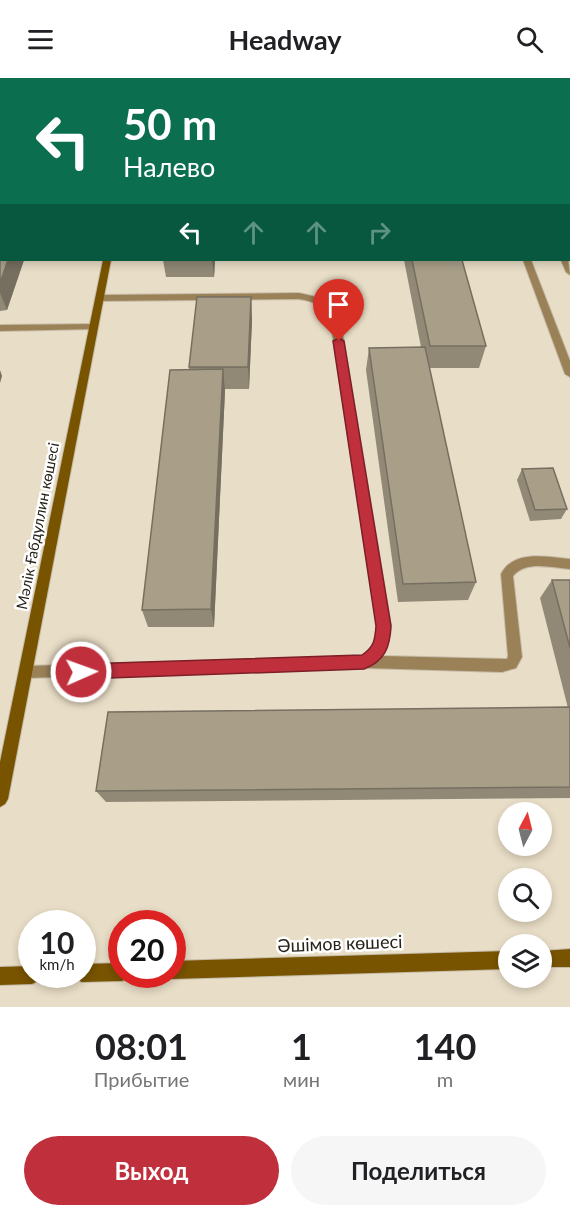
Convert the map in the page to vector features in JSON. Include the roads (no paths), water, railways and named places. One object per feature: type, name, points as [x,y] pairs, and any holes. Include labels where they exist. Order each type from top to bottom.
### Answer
[{"type":"street","name":"Мәлік Ғабдуллин көшесі","points":[[0,799],[107,261]]},
{"type":"street","points":[[527,261],[570,374]]},
{"type":"street","points":[[100,298],[298,296],[316,299],[330,308],[335,318],[384,626],[378,654],[364,662]]},
{"type":"street","points":[[0,328],[94,327]]},
{"type":"street","points":[[26,672],[364,662],[502,666],[511,664],[515,657],[507,574],[512,566],[522,561],[570,564]]},
{"type":"street","points":[[552,959],[570,958]]},
{"type":"street","name":"Әшімов көшесі","points":[[186,970],[498,960]]},
{"type":"street","points":[[0,976],[18,975]]}]
